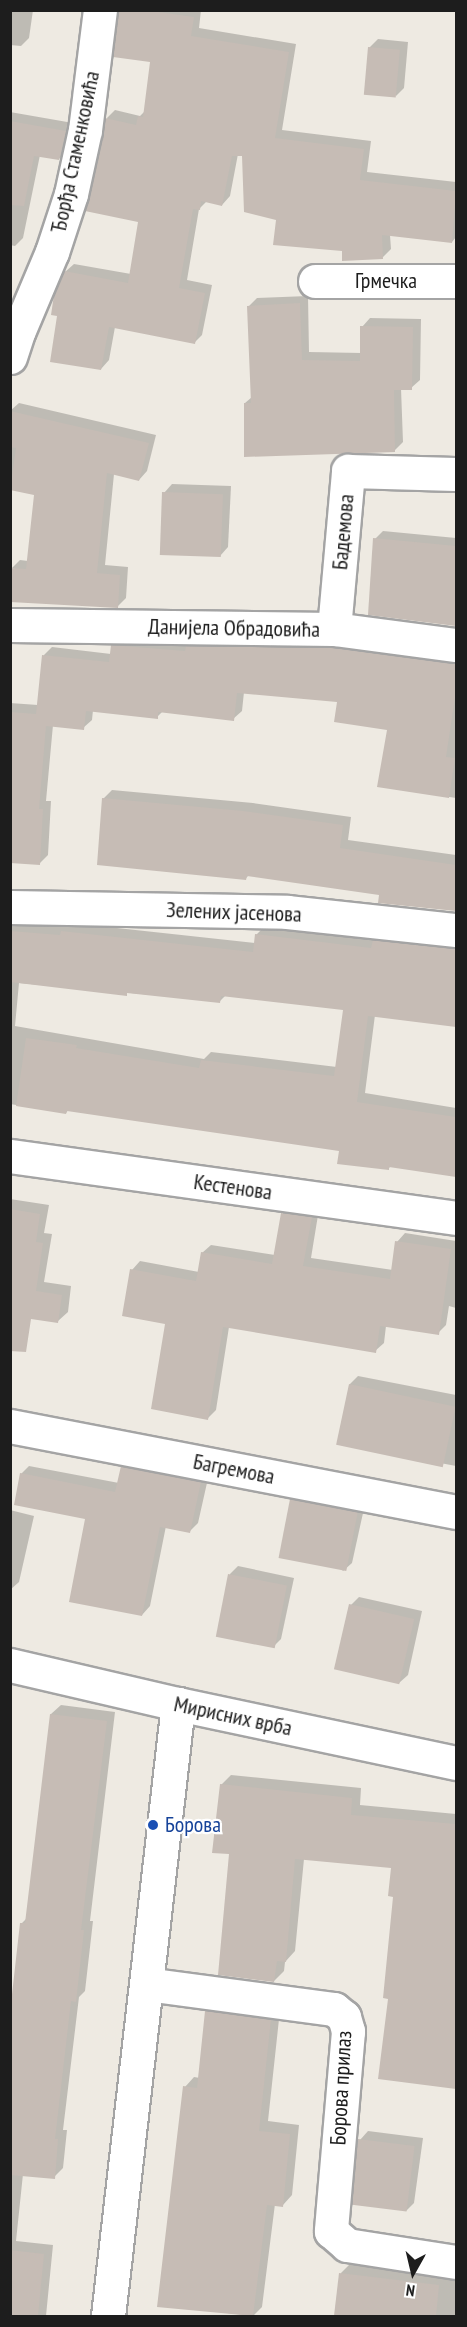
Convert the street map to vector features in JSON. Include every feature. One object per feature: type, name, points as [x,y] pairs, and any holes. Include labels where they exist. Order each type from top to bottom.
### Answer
[{"type":"street","name":"Ђорђа Стаменковића","points":[[10,357],[52,252],[70,194],[87,118],[100,10]]},
{"type":"street","name":"Грмечка","points":[[315,281],[456,281]]},
{"type":"street","name":"Бадемова","points":[[334,629],[348,471],[456,474]]},
{"type":"street","name":"Данијела Обрадовића","points":[[10,625],[334,629],[456,645]]},
{"type":"street","name":"Зелених јасенова","points":[[10,907],[287,912],[456,930]]},
{"type":"street","name":"Кестенова","points":[[10,1156],[456,1218]]},
{"type":"street","name":"Багремова","points":[[10,1426],[456,1512]]},
{"type":"street","name":"Мирисних врба","points":[[10,1665],[178,1704],[456,1763]]},
{"type":"street","points":[[108,2316],[178,1704]]},
{"type":"street","name":"Борова прилаз","points":[[146,1984],[334,2009],[344,2017],[348,2031],[332,2230],[347,2245],[456,2262]]},
{"type":"building","points":[[118,10],[144,10],[194,17],[191,36],[289,52],[275,138],[364,149],[360,180],[456,191],[452,243],[382,235],[383,259],[342,261],[342,251],[273,245],[276,220],[244,212],[242,156],[232,156],[222,206],[201,201],[200,210],[193,209],[179,288],[205,293],[195,344],[109,327],[101,370],[50,362],[57,316],[51,315],[54,295],[64,271],[128,283],[138,222],[85,211],[105,118],[136,125],[138,116],[143,117],[150,62],[113,57]]},
{"type":"building","points":[[368,47],[400,50],[396,98],[364,95]]},
{"type":"building","points":[[10,121],[66,131],[59,160],[34,156],[24,206],[10,205]]},
{"type":"building","points":[[300,303],[302,360],[360,361],[360,326],[413,327],[412,390],[394,390],[395,452],[244,457],[244,403],[251,403],[247,306]]},
{"type":"building","points":[[10,411],[149,443],[139,481],[107,473],[97,573],[120,575],[118,608],[10,602],[10,568],[26,569],[34,495],[10,490],[16,448],[10,447]]},
{"type":"building","points":[[162,492],[223,494],[221,557],[160,555]]},
{"type":"building","points":[[373,538],[456,546],[456,626],[368,615]]},
{"type":"building","points":[[111,645],[185,651],[186,646],[333,648],[456,663],[456,691],[446,757],[455,758],[449,798],[377,787],[387,730],[334,722],[337,702],[237,693],[234,721],[158,712],[158,719],[86,711],[84,730],[46,726],[39,809],[43,809],[40,865],[10,863],[10,712],[36,714],[42,655],[109,662]]},
{"type":"building","points":[[102,798],[243,811],[343,825],[340,848],[456,865],[456,911],[378,903],[379,895],[247,876],[246,880],[97,865]]},
{"type":"building","points":[[10,931],[60,935],[61,931],[253,952],[255,934],[371,948],[373,940],[456,948],[456,1027],[368,1016],[357,1102],[456,1117],[456,1177],[389,1167],[389,1170],[337,1164],[339,1151],[67,1111],[66,1114],[16,1106],[26,1038],[77,1045],[76,1048],[199,1068],[201,1060],[334,1076],[343,1010],[221,996],[220,1003],[127,993],[127,996],[10,982]]},
{"type":"building","points":[[10,1209],[40,1214],[36,1242],[43,1243],[36,1291],[62,1295],[58,1323],[31,1319],[26,1352],[10,1351]]},
{"type":"building","points":[[281,1213],[312,1217],[303,1266],[390,1279],[395,1241],[451,1249],[439,1335],[380,1326],[376,1353],[223,1327],[208,1420],[151,1409],[165,1324],[122,1316],[130,1269],[196,1281],[201,1252],[272,1264]]},
{"type":"building","points":[[349,1384],[456,1407],[443,1467],[336,1445]]},
{"type":"building","points":[[121,1466],[201,1482],[190,1533],[160,1527],[142,1616],[69,1602],[85,1519],[14,1505],[20,1473],[115,1492]]},
{"type":"building","points":[[290,1499],[358,1512],[346,1571],[279,1558]]},
{"type":"building","points":[[228,1574],[287,1585],[275,1648],[216,1637]]},
{"type":"building","points":[[349,1604],[414,1619],[399,1684],[334,1669]]},
{"type":"building","points":[[50,1714],[107,1721],[81,1930],[84,1930],[76,2002],[71,2001],[55,2139],[58,2139],[55,2179],[10,2175],[10,2012],[20,1923],[25,1923]]},
{"type":"building","points":[[220,1784],[352,1798],[351,1815],[456,1824],[456,2089],[378,2079],[388,1999],[383,1998],[393,1897],[388,1896],[391,1868],[295,1859],[286,1962],[277,1961],[274,1982],[218,1975],[229,1854],[212,1853]]},
{"type":"building","points":[[205,2011],[271,2019],[259,2131],[290,2134],[283,2207],[267,2205],[253,2316],[157,2307],[183,2086],[197,2088]]},
{"type":"building","points":[[358,2139],[415,2146],[407,2211],[350,2205]]},
{"type":"building","points":[[10,2250],[44,2254],[38,2316],[10,2316]]},
{"type":"building","points":[[339,2273],[439,2285],[436,2316],[334,2316]]},
{"type":"place","name":"Борова","points":[[153,1825]]}]
